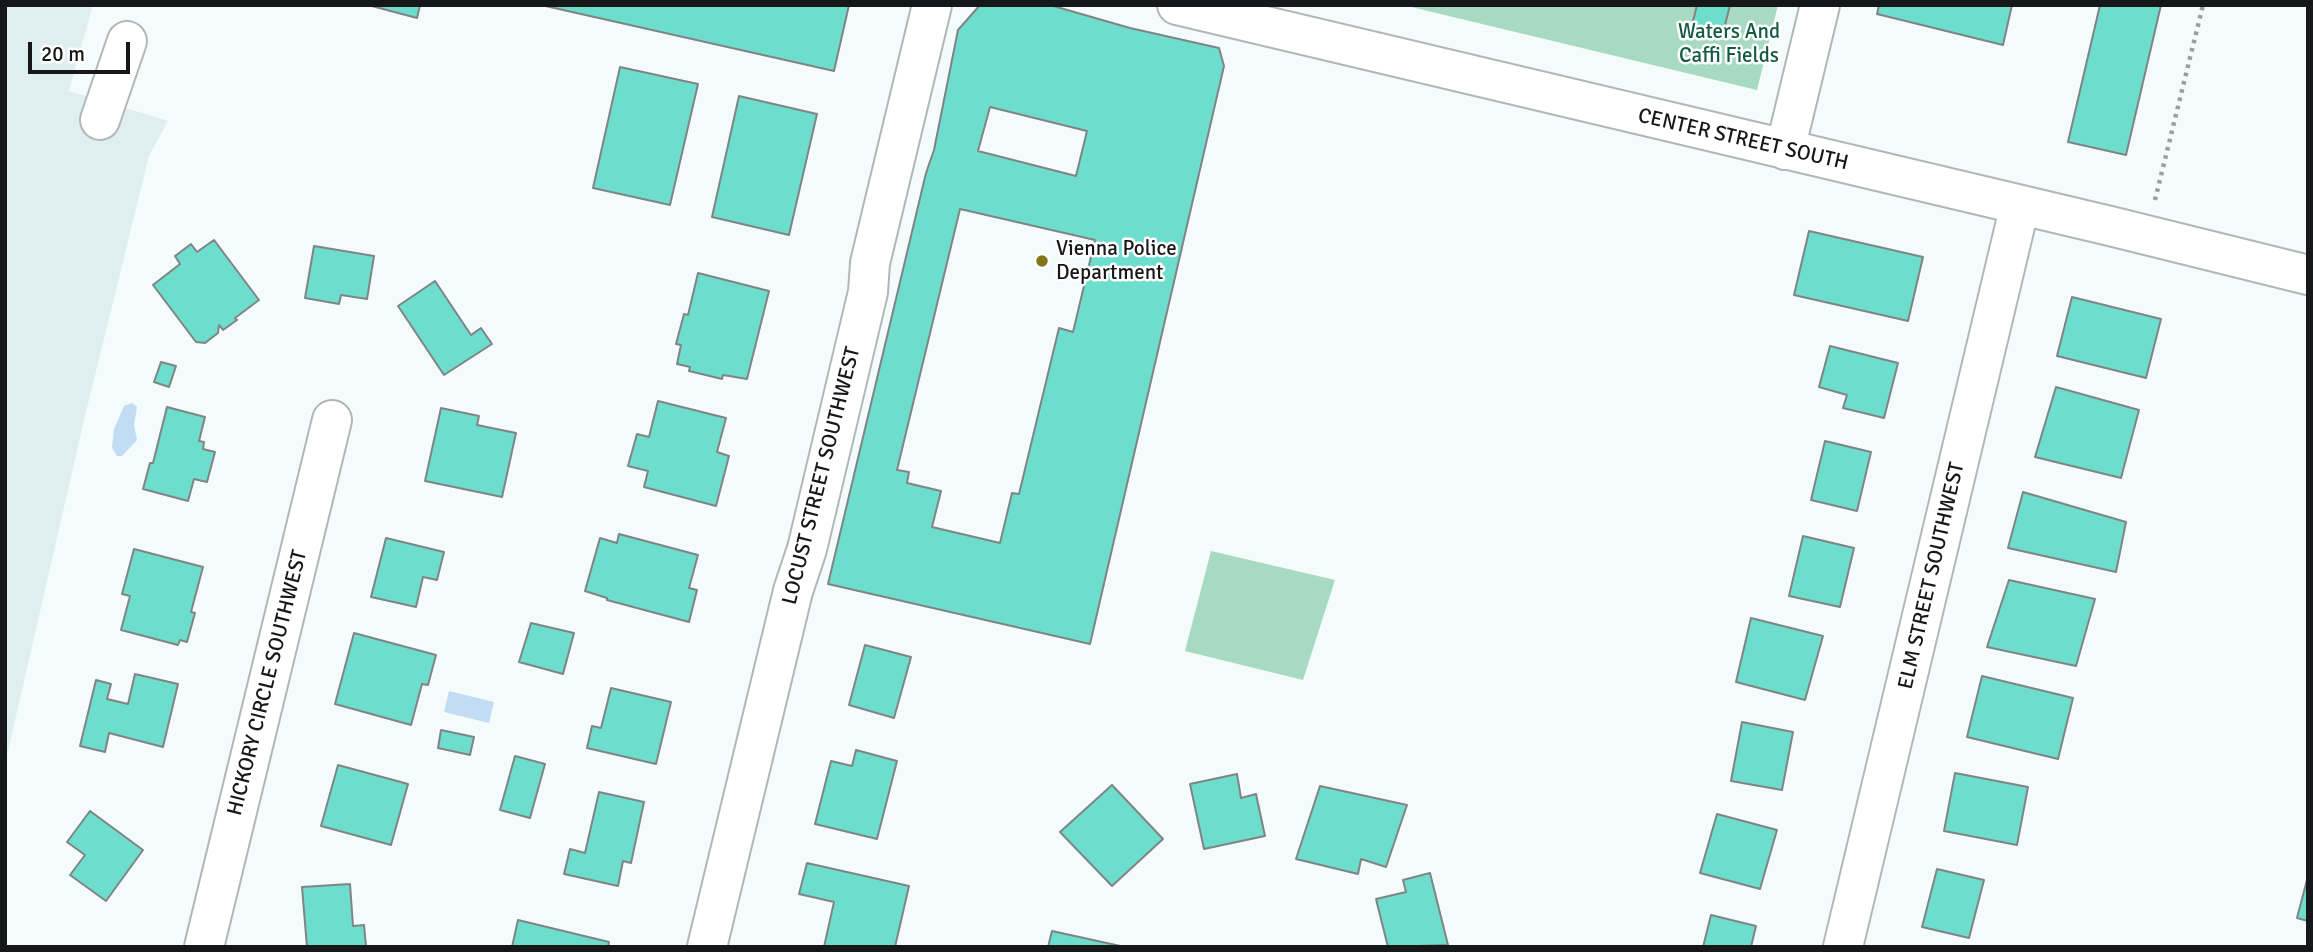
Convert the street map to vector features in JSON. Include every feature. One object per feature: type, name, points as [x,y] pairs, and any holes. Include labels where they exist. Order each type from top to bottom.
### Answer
[{"type":"street","name":"LOCUST STREET SOUTHWEST","points":[[707,947],[793,591],[807,549],[868,292],[870,263],[932,5]]},
{"type":"street","name":"CENTER STREET SOUTH","points":[[1177,5],[2308,275]]},
{"type":"street","points":[[1785,150],[1820,5]]},
{"type":"street","points":[[100,120],[127,41]]},
{"type":"street","name":"ELM STREET SOUTHWEST","points":[[1843,947],[2020,205]]},
{"type":"street","name":"HICKORY CIRCLE SOUTHWEST","points":[[204,947],[332,420]]},
{"type":"path","points":[[2155,200],[2203,5]]},
{"type":"shaded area","points":[[5,5],[93,5],[69,91],[168,121],[149,156],[85,416],[5,764]]},
{"type":"green space","name":"Waters And Caffi Fields","points":[[1403,5],[1778,5],[1757,90]]},
{"type":"green space","points":[[1211,551],[1335,580],[1303,680],[1185,651]]},
{"type":"water","points":[[132,403],[137,407],[134,425],[137,440],[122,456],[117,456],[112,448],[114,429],[124,406]]},
{"type":"water","points":[[449,691],[494,702],[489,723],[444,712]]},
{"type":"building","points":[[368,5],[420,5],[417,18]]},
{"type":"building","points":[[541,5],[849,5],[834,71]]},
{"type":"building","name":"Vienna Police Department","points":[[980,5],[1050,5],[1130,28],[1219,48],[1224,66],[1090,644],[828,584],[926,173],[934,150],[958,30]]},
{"type":"building","points":[[1697,5],[1730,5],[1723,33],[1692,25]]},
{"type":"building","points":[[1879,5],[2012,5],[2003,45],[1877,14]]},
{"type":"building","points":[[2100,5],[2161,5],[2126,155],[2068,142]]},
{"type":"building","points":[[620,67],[698,84],[670,205],[593,188]]},
{"type":"building","points":[[739,96],[817,114],[789,235],[712,217]]},
{"type":"building","points":[[990,107],[1087,131],[1076,176],[978,151]]},
{"type":"building","name":"Vienna Police Department","points":[[960,209],[1095,240],[1073,332],[1059,328],[1019,494],[1012,493],[1000,543],[932,527],[941,491],[907,483],[909,472],[897,470]]},
{"type":"building","points":[[1809,231],[1923,257],[1908,321],[1794,295]]},
{"type":"building","points":[[214,240],[259,300],[223,330],[219,325],[218,333],[205,343],[196,342],[153,285],[180,264],[175,256],[191,244],[197,252]]},
{"type":"building","points":[[314,246],[374,256],[367,299],[341,295],[339,304],[305,298]]},
{"type":"building","points":[[698,273],[769,291],[747,379],[723,375],[722,379],[689,371],[690,367],[677,364],[681,345],[676,344],[684,314],[688,315]]},
{"type":"building","points":[[435,281],[471,335],[481,328],[492,344],[444,375],[398,306]]},
{"type":"building","points":[[2072,297],[2161,319],[2146,378],[2057,356]]},
{"type":"building","points":[[1830,346],[1898,363],[1884,418],[1843,408],[1847,395],[1819,387]]},
{"type":"building","points":[[161,362],[176,366],[169,387],[154,382]]},
{"type":"building","points":[[2056,387],[2139,410],[2121,478],[2035,457]]},
{"type":"building","points":[[658,401],[726,418],[717,452],[729,456],[716,506],[644,487],[648,471],[628,466],[637,434],[649,437]]},
{"type":"building","points":[[167,407],[205,417],[199,441],[204,442],[203,449],[215,452],[207,482],[194,479],[188,501],[143,489],[150,463],[153,463]]},
{"type":"building","points":[[441,408],[479,416],[477,425],[516,433],[502,497],[425,481]]},
{"type":"building","points":[[1825,441],[1871,452],[1857,511],[1811,500]]},
{"type":"building","points":[[2023,492],[2126,522],[2116,572],[2008,548]]},
{"type":"building","points":[[619,534],[698,555],[689,588],[697,590],[689,622],[607,600],[585,591],[600,538],[617,543]]},
{"type":"building","points":[[1803,536],[1854,548],[1840,607],[1789,596]]},
{"type":"building","points":[[386,538],[444,552],[437,580],[423,577],[416,607],[371,597]]},
{"type":"building","points":[[134,549],[203,567],[191,612],[195,613],[187,642],[180,640],[178,645],[121,630],[130,596],[122,594]]},
{"type":"building","points":[[2009,580],[2095,599],[2076,666],[1987,647]]},
{"type":"building","points":[[1751,618],[1823,636],[1805,700],[1736,682]]},
{"type":"building","points":[[531,623],[574,633],[563,674],[519,662]]},
{"type":"building","points":[[354,633],[436,655],[428,685],[422,684],[411,725],[335,704]]},
{"type":"building","points":[[865,645],[911,657],[894,718],[849,705]]},
{"type":"building","points":[[135,674],[178,684],[163,747],[109,733],[105,752],[80,746],[96,680],[111,684],[107,699],[128,704]]},
{"type":"building","points":[[1982,676],[2073,698],[2058,759],[1967,737]]},
{"type":"building","points":[[611,688],[671,702],[656,764],[587,748],[592,726],[601,728]]},
{"type":"building","points":[[1742,722],[1793,732],[1782,790],[1731,781]]},
{"type":"building","points":[[441,730],[474,737],[470,755],[438,748]]},
{"type":"building","points":[[856,750],[897,761],[877,839],[815,824],[831,761],[852,766]]},
{"type":"building","points":[[515,756],[545,764],[530,818],[500,810]]},
{"type":"building","points":[[338,765],[408,784],[391,845],[321,826]]},
{"type":"building","points":[[1955,773],[2028,787],[2017,845],[1944,831]]},
{"type":"building","points":[[1237,774],[1241,798],[1256,794],[1265,836],[1204,849],[1190,784]]},
{"type":"building","points":[[1112,785],[1163,839],[1112,886],[1060,832]]},
{"type":"building","points":[[1320,786],[1407,805],[1386,867],[1361,859],[1358,874],[1296,859]]},
{"type":"building","points":[[599,792],[644,802],[631,863],[623,861],[618,886],[564,874],[570,849],[585,853]]},
{"type":"building","points":[[90,811],[143,850],[106,901],[70,875],[85,855],[67,842]]},
{"type":"building","points":[[1717,814],[1777,830],[1760,889],[1700,873]]},
{"type":"building","points":[[807,863],[909,886],[895,947],[824,947],[834,902],[799,894]]},
{"type":"building","points":[[1937,869],[1984,880],[1969,938],[1922,927]]},
{"type":"building","points":[[1430,873],[1448,945],[1388,947],[1376,899],[1406,892],[1403,880]]},
{"type":"building","points":[[2308,876],[2308,921],[2297,918]]},
{"type":"building","points":[[350,884],[353,926],[364,925],[366,946],[307,947],[302,887]]},
{"type":"building","points":[[1711,915],[1756,926],[1751,947],[1703,947]]},
{"type":"building","points":[[518,920],[609,942],[608,947],[512,947]]},
{"type":"building","points":[[1052,931],[1125,947],[1048,947]]},
{"type":"place","name":"Vienna Police Department","points":[[1042,261]]}]
